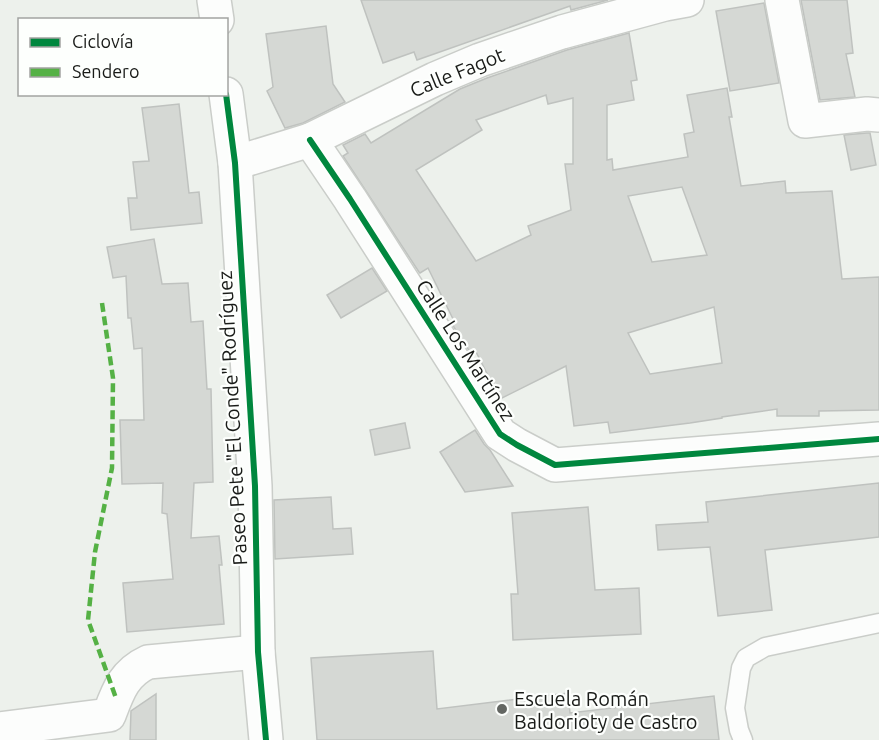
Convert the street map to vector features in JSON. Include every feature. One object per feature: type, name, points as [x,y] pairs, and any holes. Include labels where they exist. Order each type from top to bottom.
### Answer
[{"type":"street","points":[[214,0],[216,18]]},
{"type":"street","name":"Calle Fagot","points":[[235,163],[310,140],[435,78],[480,60],[562,32],[687,0]]},
{"type":"street","points":[[782,0],[805,122],[867,114],[879,115]]},
{"type":"street","name":"Paseo Pete \"El Conde\" Rodríguez","points":[[226,96],[235,163],[255,486],[258,652],[266,740]]},
{"type":"street","name":"Calle Los Martínez","points":[[310,140],[500,434],[516,445],[555,465],[879,439]]},
{"type":"street","points":[[0,729],[109,728],[123,683],[133,671],[148,662],[258,652]]},
{"type":"lane","points":[[743,740],[735,708],[741,668],[746,658],[765,647],[879,623]]},
{"type":"building","points":[[361,0],[608,0],[571,10],[570,6],[417,60],[414,52],[383,63]]},
{"type":"building","points":[[801,0],[847,0],[853,53],[846,54],[855,97],[820,100]]},
{"type":"building","points":[[764,3],[779,83],[730,91],[716,11]]},
{"type":"building","points":[[326,26],[333,84],[345,102],[303,123],[285,128],[267,91],[273,87],[266,34]]},
{"type":"building","points":[[629,33],[637,80],[631,81],[634,100],[607,105],[607,160],[612,159],[613,170],[688,157],[684,134],[694,132],[687,95],[727,88],[732,117],[729,117],[741,186],[785,181],[786,193],[832,191],[842,279],[879,277],[879,410],[819,411],[819,416],[777,416],[777,409],[610,433],[608,422],[574,426],[566,366],[500,399],[475,350],[470,352],[450,321],[453,319],[428,268],[419,272],[343,156],[348,153],[343,145],[365,134],[371,143],[460,89],[567,50]],"holes":[[[546,95],[548,104],[573,98],[573,164],[565,164],[571,210],[528,226],[531,235],[476,261],[416,170],[482,130],[476,120]],[[682,187],[707,255],[652,262],[628,196]],[[714,307],[722,363],[650,374],[628,333]]]},
{"type":"building","points":[[179,104],[189,193],[199,192],[202,223],[131,230],[128,198],[137,198],[133,162],[149,161],[142,108]]},
{"type":"building","points":[[870,133],[876,165],[851,170],[844,135]]},
{"type":"building","points":[[154,239],[162,284],[188,283],[191,322],[203,321],[207,389],[211,389],[213,482],[194,483],[191,538],[219,536],[224,624],[127,632],[123,583],[173,579],[167,514],[162,513],[163,483],[122,484],[120,420],[144,420],[142,348],[134,349],[131,318],[128,318],[126,276],[113,278],[107,247]]},
{"type":"building","points":[[372,268],[387,291],[341,318],[327,295]]},
{"type":"building","points":[[405,423],[410,448],[375,455],[370,430]]},
{"type":"building","points":[[475,430],[513,486],[465,492],[440,452]]},
{"type":"building","points":[[879,483],[879,537],[765,550],[772,610],[718,616],[710,547],[658,550],[656,525],[708,522],[706,502]]},
{"type":"building","points":[[331,497],[333,529],[351,528],[353,554],[275,559],[274,500]]},
{"type":"building","points":[[588,507],[595,590],[639,588],[641,634],[513,640],[511,594],[518,594],[512,513]]},
{"type":"building","points":[[433,651],[437,709],[568,693],[570,713],[714,696],[719,740],[317,740],[311,658]]},
{"type":"building","points":[[156,694],[156,740],[130,740],[131,711]]},
{"type":"marked path","points":[[102,303],[113,378],[112,468],[95,552],[88,620],[116,698]]},
{"type":"cycle path","points":[[226,96],[235,163],[255,486],[258,652],[266,740]]},
{"type":"cycle path","points":[[310,140],[500,434],[555,465],[879,439]]},
{"type":"place","name":"Escuela Román Baldorioty de Castro","points":[[502,709]]}]
